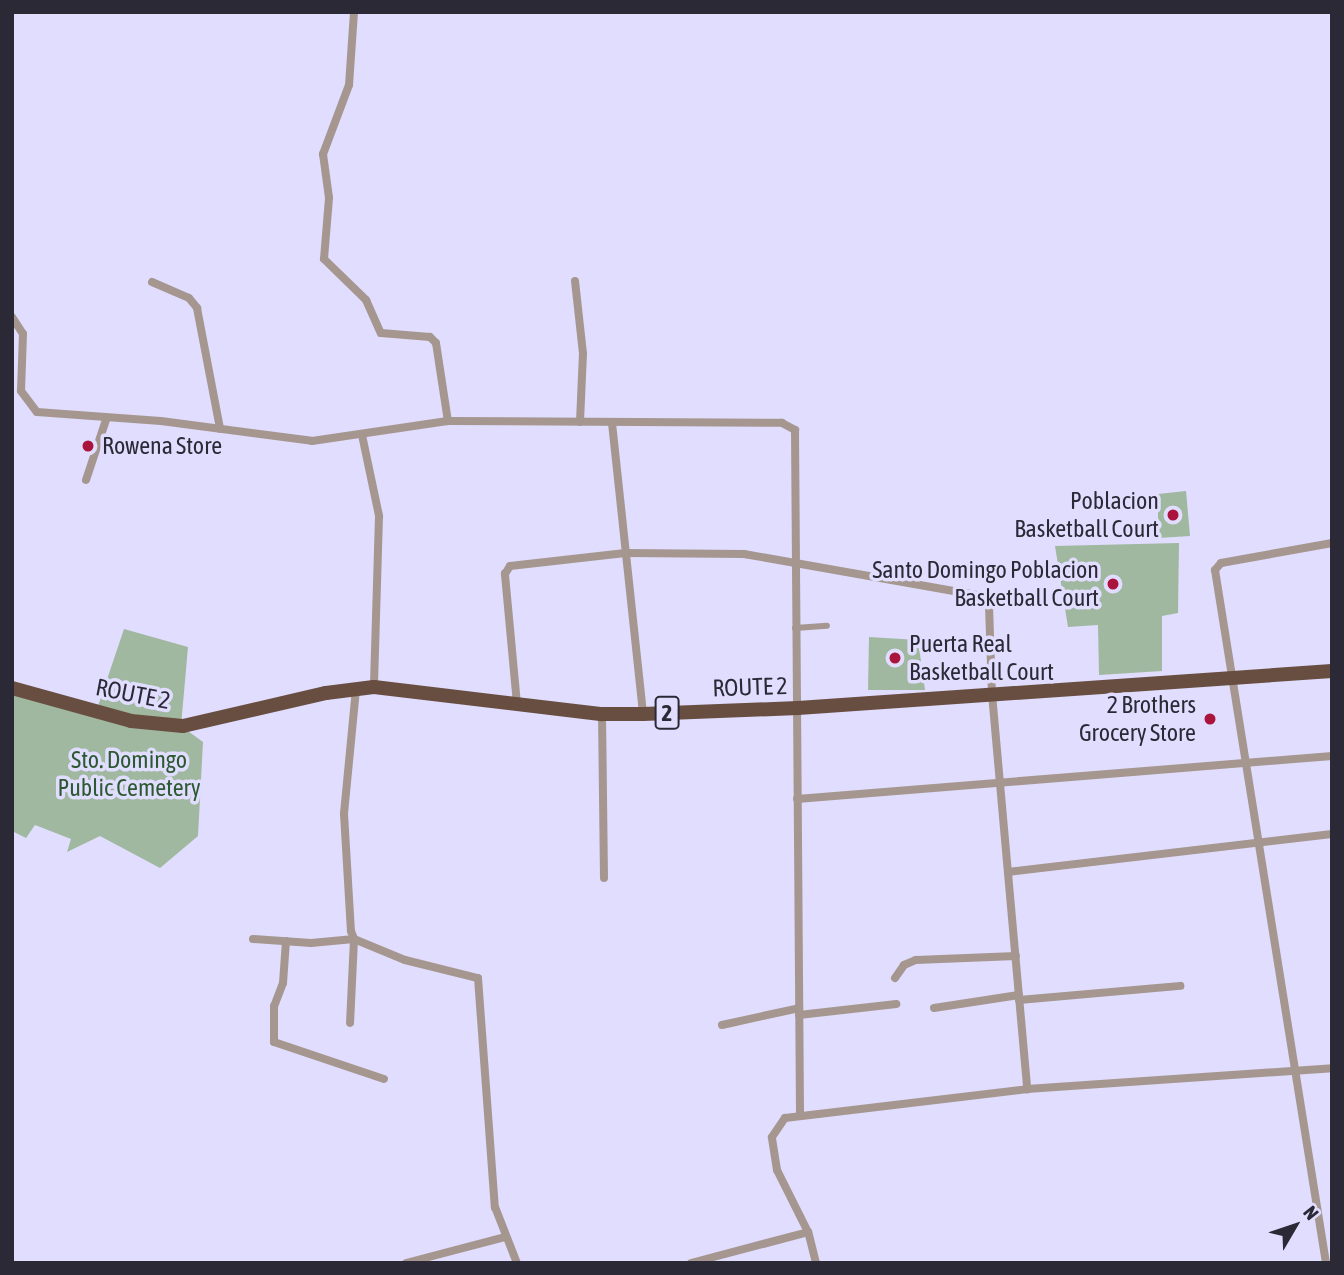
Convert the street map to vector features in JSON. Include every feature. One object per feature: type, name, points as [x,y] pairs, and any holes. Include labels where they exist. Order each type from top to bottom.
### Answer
[{"type":"highway","name":"ROUTE 2","points":[[12,688],[131,721],[183,726],[356,688],[374,687],[602,714],[643,714],[798,708],[1332,671]]},
{"type":"street","points":[[354,12],[349,85],[323,154],[329,198],[324,259],[366,300],[378,331],[386,335],[430,337],[436,343],[448,421]]},
{"type":"street","points":[[575,281],[583,352],[580,422]]},
{"type":"street","points":[[152,282],[188,298],[197,309],[220,429]]},
{"type":"street","points":[[12,317],[23,334],[21,391],[30,408],[312,441],[448,421],[790,426],[797,434],[795,628],[798,708],[800,1113]]},
{"type":"street","points":[[86,480],[107,417]]},
{"type":"street","points":[[612,423],[643,714]]},
{"type":"street","points":[[362,435],[379,516],[374,687]]},
{"type":"street","points":[[1326,1263],[1297,1073],[1242,761],[1216,566],[1332,543]]},
{"type":"street","points":[[517,704],[507,567],[625,553],[744,554],[796,560],[983,596],[989,605],[992,694],[1027,1089]]},
{"type":"street","points":[[795,628],[827,626]]},
{"type":"street","points":[[350,1023],[354,939],[344,814],[356,688]]},
{"type":"street","points":[[602,714],[604,878]]},
{"type":"street","points":[[797,799],[1000,784],[1242,761],[1332,756]]},
{"type":"street","points":[[1007,873],[1256,846],[1332,834]]},
{"type":"street","points":[[253,939],[354,939],[415,963],[478,978],[495,1207],[517,1263]]},
{"type":"street","points":[[286,941],[283,983],[274,1006],[274,1042],[384,1079]]},
{"type":"street","points":[[895,978],[904,965],[916,960],[1016,956]]},
{"type":"street","points":[[934,1008],[1019,998],[1180,986]]},
{"type":"street","points":[[722,1025],[799,1012],[896,1004]]},
{"type":"street","points":[[816,1263],[807,1232],[780,1182],[772,1137],[779,1122],[800,1113],[1027,1089],[1297,1073],[1332,1068]]},
{"type":"street","points":[[691,1263],[807,1232]]},
{"type":"street","points":[[406,1263],[505,1237]]},
{"type":"green space","name":"Poblacion Basketball Court","points":[[1186,491],[1190,536],[1158,538],[1158,494]]},
{"type":"green space","points":[[1179,543],[1178,613],[1162,616],[1162,671],[1099,675],[1098,625],[1068,627],[1055,546]]},
{"type":"green space","name":"Sto. Domingo Public Cemetery","points":[[124,629],[188,647],[181,726],[203,742],[198,836],[160,868],[100,836],[67,852],[71,839],[35,825],[26,838],[12,831],[12,690],[96,712]]},
{"type":"green space","name":"Puerta Real Basketball Court","points":[[869,637],[918,640],[925,690],[868,690]]},
{"type":"place","name":"Rowena Store","points":[[88,446]]},
{"type":"place","name":"Poblacion Basketball Court","points":[[1173,515]]},
{"type":"place","name":"Santo Domingo Poblacion Basketball Court","points":[[1113,584]]},
{"type":"place","name":"Puerta Real Basketball Court","points":[[895,658]]},
{"type":"place","name":"2 Brothers Grocery Store","points":[[1210,719]]}]
